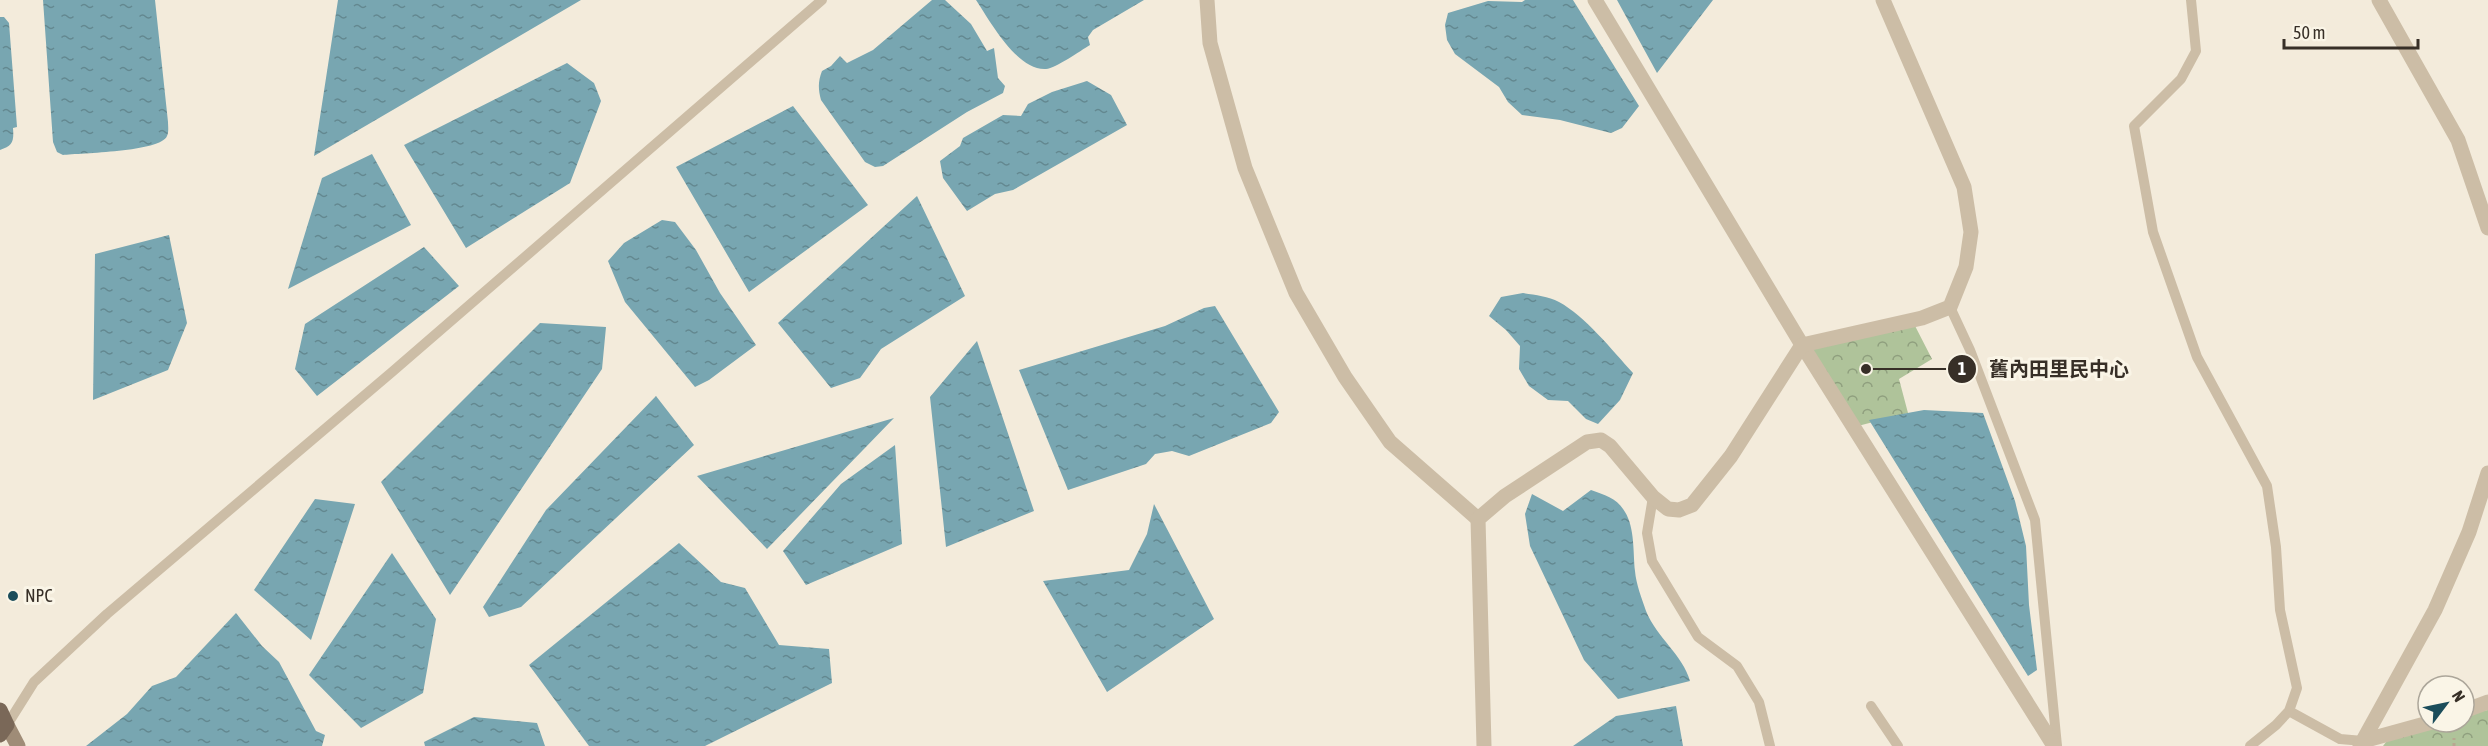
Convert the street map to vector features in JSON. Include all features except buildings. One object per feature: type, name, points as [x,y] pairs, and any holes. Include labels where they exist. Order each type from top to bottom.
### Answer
[{"type":"main road","points":[[0,710],[4,730],[18,746]]},
{"type":"street","points":[[1206,0],[1210,43],[1245,168],[1296,293],[1345,377],[1390,442],[1478,519],[1484,746]]},
{"type":"street","points":[[1595,0],[1802,345],[2055,746]]},
{"type":"street","points":[[1478,519],[1505,496],[1587,442],[1601,440],[1610,446],[1653,497],[1668,509],[1678,510],[1692,505],[1731,456],[1802,345],[1922,318],[1950,307],[1966,267],[1971,232],[1964,187],[1883,0]]},
{"type":"street","points":[[2379,0],[2458,140],[2488,228]]},
{"type":"street","points":[[2361,743],[2435,610],[2469,532],[2488,473]]},
{"type":"street","points":[[2361,743],[2416,727]]},
{"type":"lane","points":[[4,730],[34,682],[107,614],[410,357],[822,0]]},
{"type":"lane","points":[[2192,0],[2196,51],[2181,79],[2134,126],[2153,232],[2197,357],[2267,486],[2276,547],[2280,610],[2297,688],[2289,711],[2250,746]]},
{"type":"lane","points":[[1950,307],[1970,350],[2035,520],[2055,746]]},
{"type":"lane","points":[[1653,497],[1647,533],[1652,561],[1698,637],[1737,666],[1759,702],[1770,746]]},
{"type":"lane","points":[[1871,706],[1898,746]]},
{"type":"lane","points":[[2289,711],[2340,739],[2361,743]]},
{"type":"path","points":[[2454,738],[2454,746]]},
{"type":"green space","points":[[1912,320],[1932,359],[1899,379],[1908,413],[1854,427],[1802,345]]},
{"type":"green space","points":[[2488,710],[2488,746],[2383,746],[2392,734],[2416,728],[2416,734],[2476,734],[2476,712]]},
{"type":"water","points":[[43,0],[155,0],[168,122],[168,134],[162,141],[136,149],[119,151],[63,155],[57,152],[53,142]]},
{"type":"water","points":[[338,0],[581,0],[314,156]]},
{"type":"water","points":[[932,0],[945,0],[971,24],[987,51],[994,48],[998,78],[1005,86],[1003,93],[967,112],[883,166],[875,167],[865,162],[821,100],[819,85],[822,71],[831,66],[840,56],[847,63],[873,50]]},
{"type":"water","points":[[976,0],[1144,0],[1093,30],[1088,37],[1090,45],[1062,63],[1046,69],[1035,67],[1015,54]]},
{"type":"water","points":[[1525,0],[1573,0],[1639,106],[1622,128],[1611,133],[1560,120],[1522,115],[1508,102],[1499,87],[1455,54],[1447,40],[1445,25],[1448,13],[1488,1],[1522,2]]},
{"type":"water","points":[[1617,0],[1713,0],[1657,73]]},
{"type":"water","points":[[0,17],[4,17],[9,23],[17,127],[13,128],[13,140],[10,145],[0,150]]},
{"type":"water","points":[[567,63],[594,83],[601,101],[570,183],[466,248],[404,145]]},
{"type":"water","points":[[1087,81],[1111,95],[1127,125],[1013,190],[995,194],[967,211],[943,178],[940,161],[960,146],[963,138],[1003,115],[1021,116],[1028,104],[1052,92]]},
{"type":"water","points":[[793,106],[868,205],[749,292],[676,167]]},
{"type":"water","points":[[372,154],[411,225],[288,289],[322,178]]},
{"type":"water","points":[[917,196],[965,296],[881,349],[860,378],[831,388],[778,323]]},
{"type":"water","points":[[662,220],[675,222],[696,250],[720,293],[756,345],[709,380],[695,387],[625,302],[608,261],[624,243]]},
{"type":"water","points":[[169,235],[187,323],[168,370],[93,400],[95,254]]},
{"type":"water","points":[[424,247],[459,286],[317,396],[295,369],[305,324]]},
{"type":"water","points":[[1523,293],[1550,298],[1569,308],[1598,334],[1633,373],[1620,400],[1598,424],[1586,419],[1568,401],[1548,400],[1529,386],[1519,369],[1520,346],[1489,316],[1501,297]]},
{"type":"water","points":[[1215,306],[1279,412],[1271,423],[1189,456],[1172,451],[1155,454],[1146,464],[1068,490],[1019,370],[1165,326],[1204,308]]},
{"type":"water","points":[[540,323],[606,327],[602,369],[450,595],[381,482]]},
{"type":"water","points":[[977,341],[1034,511],[946,547],[930,397]]},
{"type":"water","points":[[656,396],[694,445],[521,607],[489,617],[483,607],[546,510]]},
{"type":"water","points":[[1924,410],[1983,413],[2015,501],[2026,546],[2029,605],[2037,670],[2028,676],[1869,420]]},
{"type":"water","points":[[894,418],[767,549],[697,476]]},
{"type":"water","points":[[895,445],[902,544],[806,585],[783,551],[841,484]]},
{"type":"water","points":[[1591,490],[1614,500],[1625,512],[1632,533],[1637,581],[1646,611],[1682,663],[1690,681],[1618,699],[1584,660],[1530,546],[1525,514],[1532,494],[1563,511]]},
{"type":"water","points":[[315,499],[355,504],[311,640],[254,590]]},
{"type":"water","points":[[1154,504],[1214,619],[1107,692],[1043,581],[1129,570],[1147,534]]},
{"type":"water","points":[[679,543],[721,582],[745,588],[779,645],[829,649],[832,683],[705,746],[589,746],[529,665]]},
{"type":"water","points":[[392,553],[436,619],[423,693],[361,728],[309,675]]},
{"type":"water","points":[[236,613],[262,646],[279,662],[316,731],[325,735],[322,746],[86,746],[127,714],[152,686],[176,677]]},
{"type":"water","points":[[1676,706],[1683,746],[1573,746],[1616,716]]},
{"type":"water","points":[[474,717],[537,723],[545,746],[425,746],[424,742]]},
{"type":"place","name":"舊內田里民中心","points":[[1866,369]]},
{"type":"place","name":"NPC","points":[[13,596]]}]
